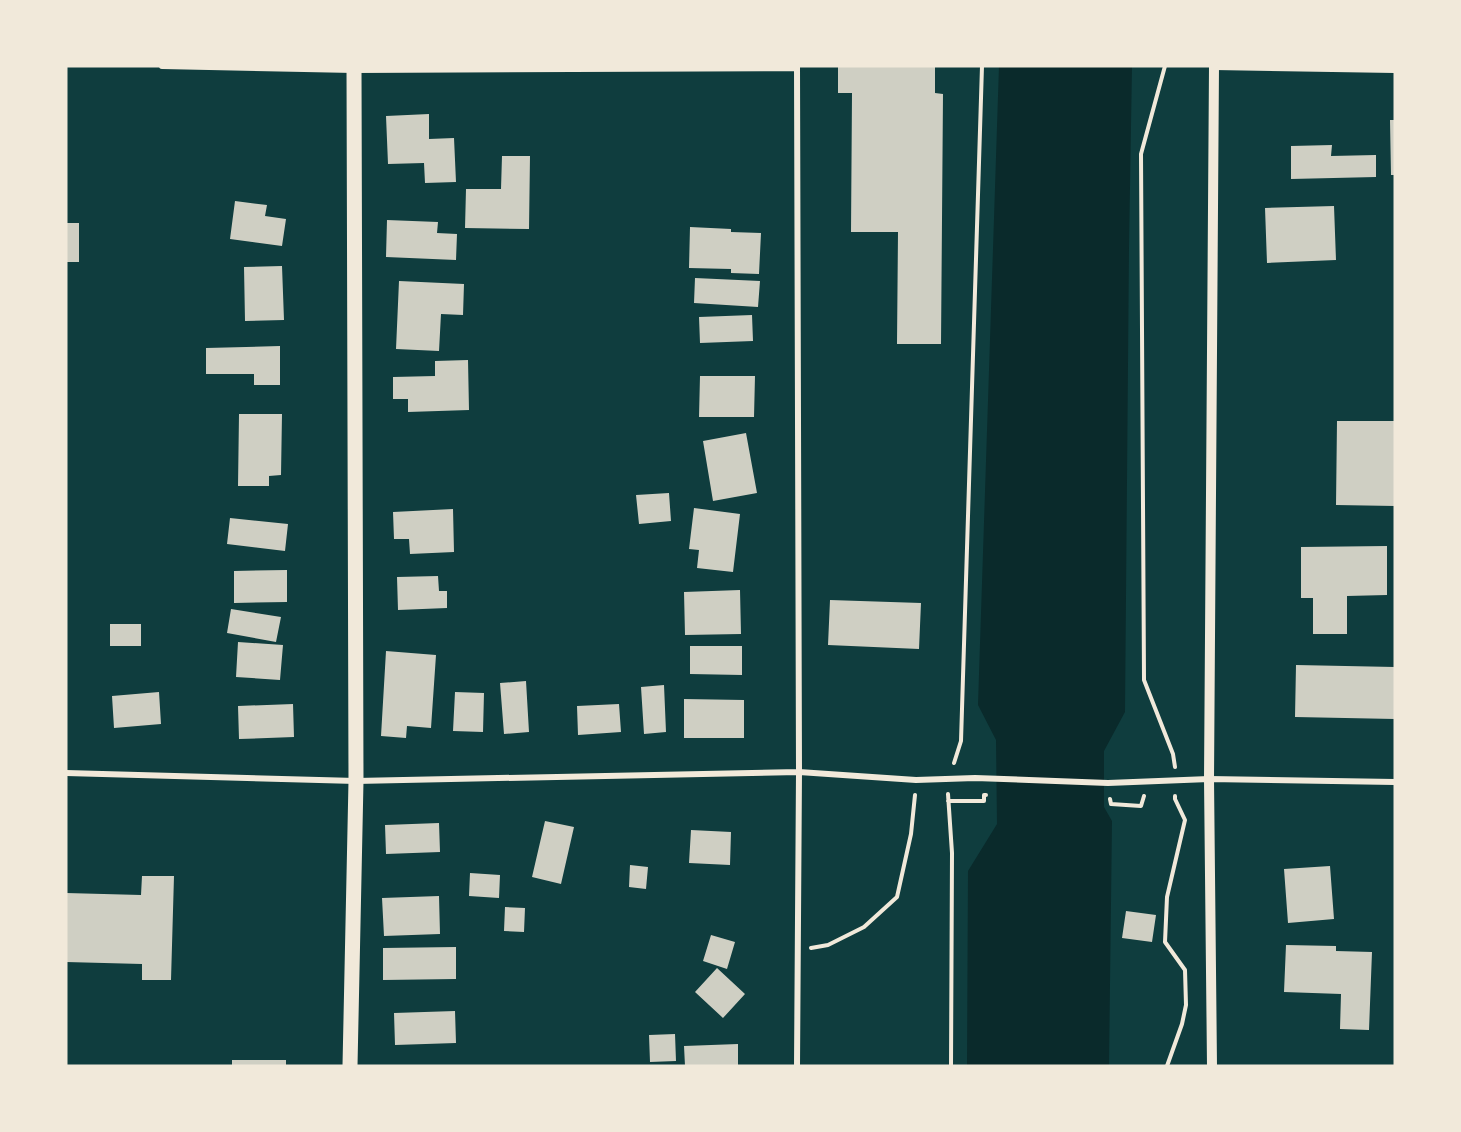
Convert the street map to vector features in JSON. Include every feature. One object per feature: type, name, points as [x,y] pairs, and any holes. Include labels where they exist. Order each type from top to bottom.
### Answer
[{"type":"main road","points":[[350,1066],[356,781],[354,68]]},
{"type":"street","points":[[162,66],[797,67],[799,772],[797,1066]]},
{"type":"street","points":[[1212,1066],[1209,778],[1214,67],[1395,70]]},
{"type":"street","points":[[66,773],[356,781],[799,772],[916,780],[975,778],[1108,783],[1209,778],[1395,782]]},
{"type":"path","points":[[951,1066],[952,852],[948,801],[949,778],[961,741],[982,66]]},
{"type":"path","points":[[1165,66],[1141,154],[1144,680],[1173,754],[1177,780],[1175,799],[1185,820],[1167,897],[1165,942],[1185,970],[1186,1005],[1182,1024],[1167,1066]]},
{"type":"path","points":[[798,951],[828,945],[864,927],[897,897],[911,834],[916,780]]},
{"type":"path","points":[[948,801],[984,801]]},
{"type":"path","points":[[1111,804],[1141,806]]},
{"type":"water","points":[[999,66],[1132,66],[1125,712],[1104,751],[1104,807],[1112,821],[1109,1066],[967,1066],[968,871],[997,824],[996,740],[978,705]]},
{"type":"building","points":[[838,66],[935,66],[935,93],[943,94],[941,344],[897,344],[898,232],[851,232],[852,93],[838,93]]},
{"type":"building","points":[[429,114],[429,139],[454,138],[456,182],[425,183],[424,163],[388,164],[386,116]]},
{"type":"building","points":[[1390,120],[1395,120],[1395,175],[1391,175]]},
{"type":"building","points":[[1332,145],[1331,156],[1376,155],[1376,177],[1291,179],[1291,146]]},
{"type":"building","points":[[502,156],[530,156],[529,229],[465,228],[466,189],[501,189]]},
{"type":"building","points":[[235,201],[267,205],[265,216],[286,219],[282,246],[230,239]]},
{"type":"building","points":[[1334,206],[1336,260],[1267,263],[1265,208]]},
{"type":"building","points":[[387,220],[438,222],[437,233],[457,234],[456,260],[386,257]]},
{"type":"building","points":[[66,223],[79,223],[79,262],[66,262]]},
{"type":"building","points":[[690,227],[761,233],[759,274],[731,273],[731,269],[689,268]]},
{"type":"building","points":[[282,266],[284,320],[245,321],[244,267]]},
{"type":"building","points":[[695,278],[760,281],[758,307],[694,303]]},
{"type":"building","points":[[399,281],[464,284],[463,315],[441,314],[439,351],[396,349]]},
{"type":"building","points":[[752,315],[753,341],[700,343],[699,317]]},
{"type":"building","points":[[280,346],[280,385],[254,385],[254,374],[206,374],[206,348]]},
{"type":"building","points":[[468,360],[469,410],[408,412],[408,399],[393,399],[393,377],[435,376],[435,361]]},
{"type":"building","points":[[700,376],[755,376],[754,417],[699,417]]},
{"type":"building","points":[[239,414],[282,414],[281,475],[269,476],[269,486],[238,486]]},
{"type":"building","points":[[1337,421],[1395,421],[1395,506],[1336,505]]},
{"type":"building","points":[[746,433],[757,493],[713,501],[703,441]]},
{"type":"building","points":[[669,493],[671,521],[639,524],[636,495]]},
{"type":"building","points":[[694,508],[740,514],[733,572],[697,568],[699,550],[689,549]]},
{"type":"building","points":[[453,509],[454,552],[410,554],[409,539],[394,539],[393,512]]},
{"type":"building","points":[[230,518],[288,524],[285,551],[227,544]]},
{"type":"building","points":[[1387,546],[1387,595],[1347,596],[1347,634],[1313,634],[1313,598],[1301,598],[1301,547]]},
{"type":"building","points":[[287,570],[287,602],[234,603],[234,571]]},
{"type":"building","points":[[438,576],[439,591],[447,591],[447,608],[398,610],[397,577]]},
{"type":"building","points":[[740,590],[741,634],[685,635],[684,592]]},
{"type":"building","points":[[830,600],[921,603],[919,649],[828,645]]},
{"type":"building","points":[[231,609],[281,617],[276,642],[227,633]]},
{"type":"building","points":[[110,624],[141,624],[141,646],[110,646]]},
{"type":"building","points":[[238,642],[283,645],[280,680],[236,677]]},
{"type":"building","points":[[690,646],[742,646],[742,675],[690,674]]},
{"type":"building","points":[[386,651],[436,655],[431,728],[407,726],[406,738],[381,736]]},
{"type":"building","points":[[1296,665],[1395,667],[1395,719],[1295,717]]},
{"type":"building","points":[[526,681],[529,732],[504,734],[500,683]]},
{"type":"building","points":[[664,685],[666,732],[644,734],[641,687]]},
{"type":"building","points":[[159,692],[161,724],[114,728],[112,696]]},
{"type":"building","points":[[455,692],[484,693],[483,732],[453,731]]},
{"type":"building","points":[[684,699],[744,700],[744,738],[684,738]]},
{"type":"building","points":[[293,704],[294,737],[239,739],[238,706]]},
{"type":"building","points":[[619,704],[621,732],[578,735],[577,706]]},
{"type":"building","points":[[545,821],[574,827],[561,884],[532,877]]},
{"type":"building","points":[[439,823],[440,852],[386,854],[385,825]]},
{"type":"building","points":[[691,830],[731,832],[730,865],[689,863]]},
{"type":"building","points":[[630,865],[648,867],[646,889],[629,887]]},
{"type":"building","points":[[1330,866],[1334,919],[1288,923],[1284,869]]},
{"type":"building","points":[[470,873],[500,875],[499,898],[469,896]]},
{"type":"building","points":[[142,876],[174,876],[171,980],[142,980],[142,964],[66,962],[66,893],[141,895]]},
{"type":"building","points":[[439,896],[440,934],[384,936],[382,898]]},
{"type":"building","points":[[505,907],[525,908],[524,932],[504,931]]},
{"type":"building","points":[[1126,911],[1156,915],[1152,942],[1122,938]]},
{"type":"building","points":[[711,935],[735,942],[727,969],[703,961]]},
{"type":"building","points":[[1286,945],[1336,946],[1336,951],[1372,952],[1369,1030],[1340,1029],[1341,994],[1284,992]]},
{"type":"building","points":[[456,947],[456,979],[383,980],[383,948]]},
{"type":"building","points":[[717,968],[745,994],[723,1018],[695,992]]},
{"type":"building","points":[[455,1011],[456,1043],[395,1045],[394,1013]]},
{"type":"building","points":[[675,1034],[676,1061],[650,1062],[649,1035]]},
{"type":"building","points":[[738,1044],[738,1066],[685,1066],[684,1046]]},
{"type":"building","points":[[232,1060],[286,1060],[286,1066],[232,1066]]}]
